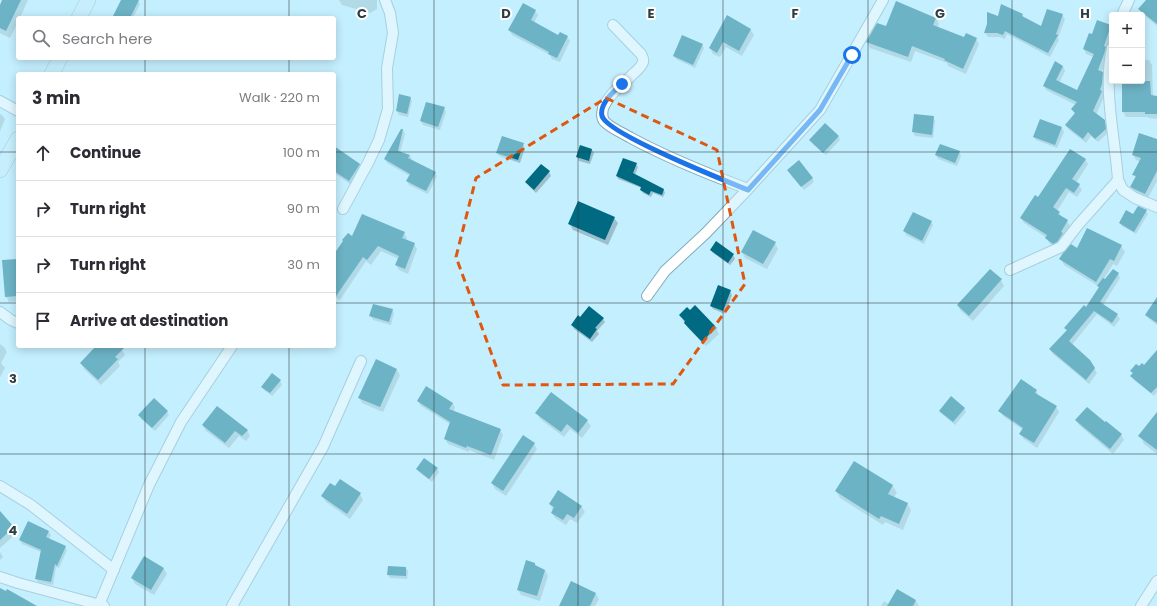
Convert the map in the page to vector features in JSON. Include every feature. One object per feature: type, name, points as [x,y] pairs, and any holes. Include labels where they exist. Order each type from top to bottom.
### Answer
[{"type":"main road","points":[[80,16],[88,0]]},
{"type":"main road","points":[[53,72],[59,60]]},
{"type":"main road","points":[[0,170],[16,142]]},
{"type":"street","points":[[343,209],[368,164],[379,140],[388,109],[387,68],[392,33],[390,13],[385,0]]},
{"type":"street","points":[[647,296],[665,271],[706,234],[820,110],[883,0]]},
{"type":"street","points":[[1123,12],[1128,0]]},
{"type":"street","points":[[613,25],[641,54],[643,63],[639,69],[606,100],[602,112],[602,117],[605,122],[615,129],[660,152],[748,190]]},
{"type":"street","points":[[1109,84],[1118,180],[1123,190],[1135,198],[1157,207]]},
{"type":"street","points":[[0,101],[16,110]]},
{"type":"street","points":[[1010,270],[1061,247],[1078,225],[1118,180]]},
{"type":"street","points":[[0,312],[16,322]]},
{"type":"street","points":[[0,577],[102,605],[114,570],[149,485],[181,422],[231,348]]},
{"type":"street","points":[[232,606],[323,447],[361,360]]},
{"type":"street","points":[[0,486],[31,506],[114,570]]},
{"type":"street","points":[[1141,606],[1157,581]]},
{"type":"highlighted area","points":[[606,98],[717,150],[745,284],[673,384],[503,385],[456,257],[476,178]]},
{"type":"building","points":[[2,0],[21,0],[6,31],[0,28],[0,5]]},
{"type":"building","points":[[121,0],[139,0],[131,16],[113,16]]},
{"type":"building","points":[[1146,0],[1157,0],[1157,24],[1145,15],[1145,12],[1142,12],[1138,9]]},
{"type":"building","points":[[896,1],[936,18],[933,25],[964,37],[966,33],[977,38],[963,69],[944,60],[945,59],[912,46],[908,57],[866,42],[877,23],[886,26]]},
{"type":"building","points":[[523,3],[536,10],[531,20],[558,35],[560,32],[568,36],[557,58],[548,54],[549,52],[508,30]]},
{"type":"building","points":[[1001,4],[1023,14],[1022,16],[1041,26],[1047,9],[1063,14],[1056,34],[1058,35],[1048,53],[1005,31],[1003,35],[997,33],[984,33],[987,24],[987,12],[998,16]]},
{"type":"building","points":[[727,15],[751,29],[739,51],[723,42],[717,53],[709,48]]},
{"type":"building","points":[[1097,20],[1109,24],[1109,31],[1104,46],[1106,47],[1098,70],[1103,72],[1100,90],[1102,91],[1093,111],[1105,120],[1106,129],[1095,139],[1088,132],[1083,139],[1065,125],[1075,113],[1071,109],[1077,102],[1043,86],[1055,61],[1063,66],[1056,80],[1077,90],[1094,54],[1083,49],[1089,33],[1092,34]]},
{"type":"building","points":[[682,35],[703,44],[693,65],[673,56]]},
{"type":"building","points":[[1145,81],[1150,81],[1151,95],[1157,96],[1157,114],[1145,114],[1145,112],[1122,112],[1122,84],[1145,84]]},
{"type":"building","points":[[399,94],[411,97],[407,114],[396,111]]},
{"type":"building","points":[[426,102],[445,107],[438,127],[420,121]]},
{"type":"building","points":[[914,114],[934,116],[932,135],[912,132]]},
{"type":"building","points":[[1040,119],[1062,127],[1055,145],[1033,137]]},
{"type":"building","points":[[825,123],[839,136],[823,153],[809,140]]},
{"type":"building","points":[[401,129],[403,129],[398,151],[410,155],[408,158],[436,172],[426,191],[406,181],[410,174],[384,159]]},
{"type":"building","points":[[1139,133],[1157,139],[1157,171],[1145,194],[1130,187],[1136,176],[1132,175],[1141,158],[1132,155]]},
{"type":"building","points":[[502,136],[524,143],[518,160],[496,153]]},
{"type":"building","points":[[940,144],[960,151],[955,163],[935,155]]},
{"type":"building","points":[[580,145],[592,149],[589,161],[576,157]]},
{"type":"building","points":[[336,147],[360,164],[349,181],[336,172]]},
{"type":"building","points":[[1070,149],[1086,159],[1072,179],[1080,184],[1074,193],[1066,188],[1053,207],[1060,212],[1058,214],[1068,220],[1061,232],[1063,233],[1057,242],[1053,244],[1045,238],[1047,235],[1020,218],[1035,195],[1038,197]]},
{"type":"building","points":[[623,158],[637,163],[633,173],[664,189],[662,195],[651,191],[649,195],[640,190],[641,187],[616,176]]},
{"type":"building","points":[[799,160],[813,178],[801,187],[787,170]]},
{"type":"building","points":[[541,164],[550,171],[534,190],[525,182]]},
{"type":"building","points":[[578,201],[615,217],[605,240],[568,224]]},
{"type":"building","points":[[1138,206],[1147,210],[1134,232],[1119,223],[1126,210],[1133,214]]},
{"type":"building","points":[[913,212],[932,221],[922,241],[903,231]]},
{"type":"building","points":[[362,214],[405,232],[402,238],[415,243],[405,269],[395,265],[399,256],[378,246],[367,260],[363,257],[336,296],[336,251],[348,233],[352,236]]},
{"type":"building","points":[[1087,228],[1122,245],[1114,261],[1110,259],[1096,282],[1059,259],[1071,244],[1077,248]]},
{"type":"building","points":[[753,230],[776,242],[763,264],[741,252]]},
{"type":"building","points":[[716,241],[734,254],[728,263],[710,250]]},
{"type":"building","points":[[16,259],[16,296],[5,297],[2,260]]},
{"type":"building","points":[[990,269],[1002,279],[969,316],[957,305]]},
{"type":"building","points":[[1113,269],[1119,273],[1100,302],[1118,314],[1112,323],[1094,311],[1069,341],[1090,360],[1095,368],[1086,380],[1049,349],[1067,330],[1064,328],[1084,305],[1086,307],[1099,287],[1097,286]]},
{"type":"building","points":[[718,285],[731,290],[723,311],[710,306]]},
{"type":"building","points":[[1157,297],[1157,323],[1145,315]]},
{"type":"building","points":[[373,304],[393,309],[389,322],[369,316]]},
{"type":"building","points":[[695,305],[717,328],[702,342],[684,323],[685,321],[679,315],[687,307],[690,310]]},
{"type":"building","points":[[589,306],[604,318],[595,328],[597,329],[590,339],[571,325],[578,315],[580,317]]},
{"type":"building","points":[[94,348],[124,348],[115,357],[118,359],[98,380],[80,363]]},
{"type":"building","points":[[1157,350],[1157,387],[1151,393],[1130,376],[1133,373],[1130,371],[1136,364],[1139,366],[1142,363],[1144,365]]},
{"type":"building","points":[[376,359],[397,369],[380,407],[358,398]]},
{"type":"building","points":[[272,373],[281,380],[270,393],[261,387]]},
{"type":"building","points":[[1021,379],[1037,390],[1035,393],[1057,406],[1034,443],[1019,434],[1023,428],[998,411]]},
{"type":"building","points":[[426,386],[453,403],[449,409],[501,429],[491,455],[467,446],[466,448],[444,439],[450,422],[417,401]]},
{"type":"building","points":[[551,392],[588,420],[578,433],[567,424],[561,432],[535,413]]},
{"type":"building","points":[[951,396],[965,408],[953,422],[939,411]]},
{"type":"building","points":[[154,398],[168,411],[152,428],[138,415]]},
{"type":"building","points":[[217,406],[248,430],[242,436],[235,431],[225,443],[202,425]]},
{"type":"building","points":[[1087,407],[1122,434],[1110,449],[1075,420]]},
{"type":"building","points":[[1157,412],[1157,450],[1138,436]]},
{"type":"building","points":[[523,435],[535,443],[503,491],[491,483]]},
{"type":"building","points":[[424,458],[438,468],[429,479],[416,469]]},
{"type":"building","points":[[854,461],[893,485],[888,494],[908,503],[899,524],[881,516],[879,519],[835,491]]},
{"type":"building","points":[[340,479],[361,493],[347,514],[321,496],[330,483],[335,486]]},
{"type":"building","points":[[558,490],[582,506],[574,518],[567,514],[563,520],[551,513],[554,507],[549,504]]},
{"type":"building","points":[[0,511],[14,527],[0,540]]},
{"type":"building","points":[[28,521],[49,531],[46,537],[66,546],[57,566],[55,564],[51,582],[35,579],[41,550],[19,540]]},
{"type":"building","points":[[144,556],[164,568],[151,590],[131,578]]},
{"type":"building","points":[[526,560],[535,563],[535,565],[545,570],[537,596],[517,590]]},
{"type":"building","points":[[388,566],[406,567],[406,576],[387,575]]},
{"type":"building","points":[[571,581],[596,593],[590,606],[559,606]]},
{"type":"building","points":[[0,588],[6,591],[7,589],[37,606],[0,606]]},
{"type":"building","points":[[897,589],[916,600],[913,606],[887,606]]},
{"type":"route","points":[[622,84],[606,100],[602,112],[602,117],[605,122],[650,148],[748,190],[820,110],[852,55]]}]
